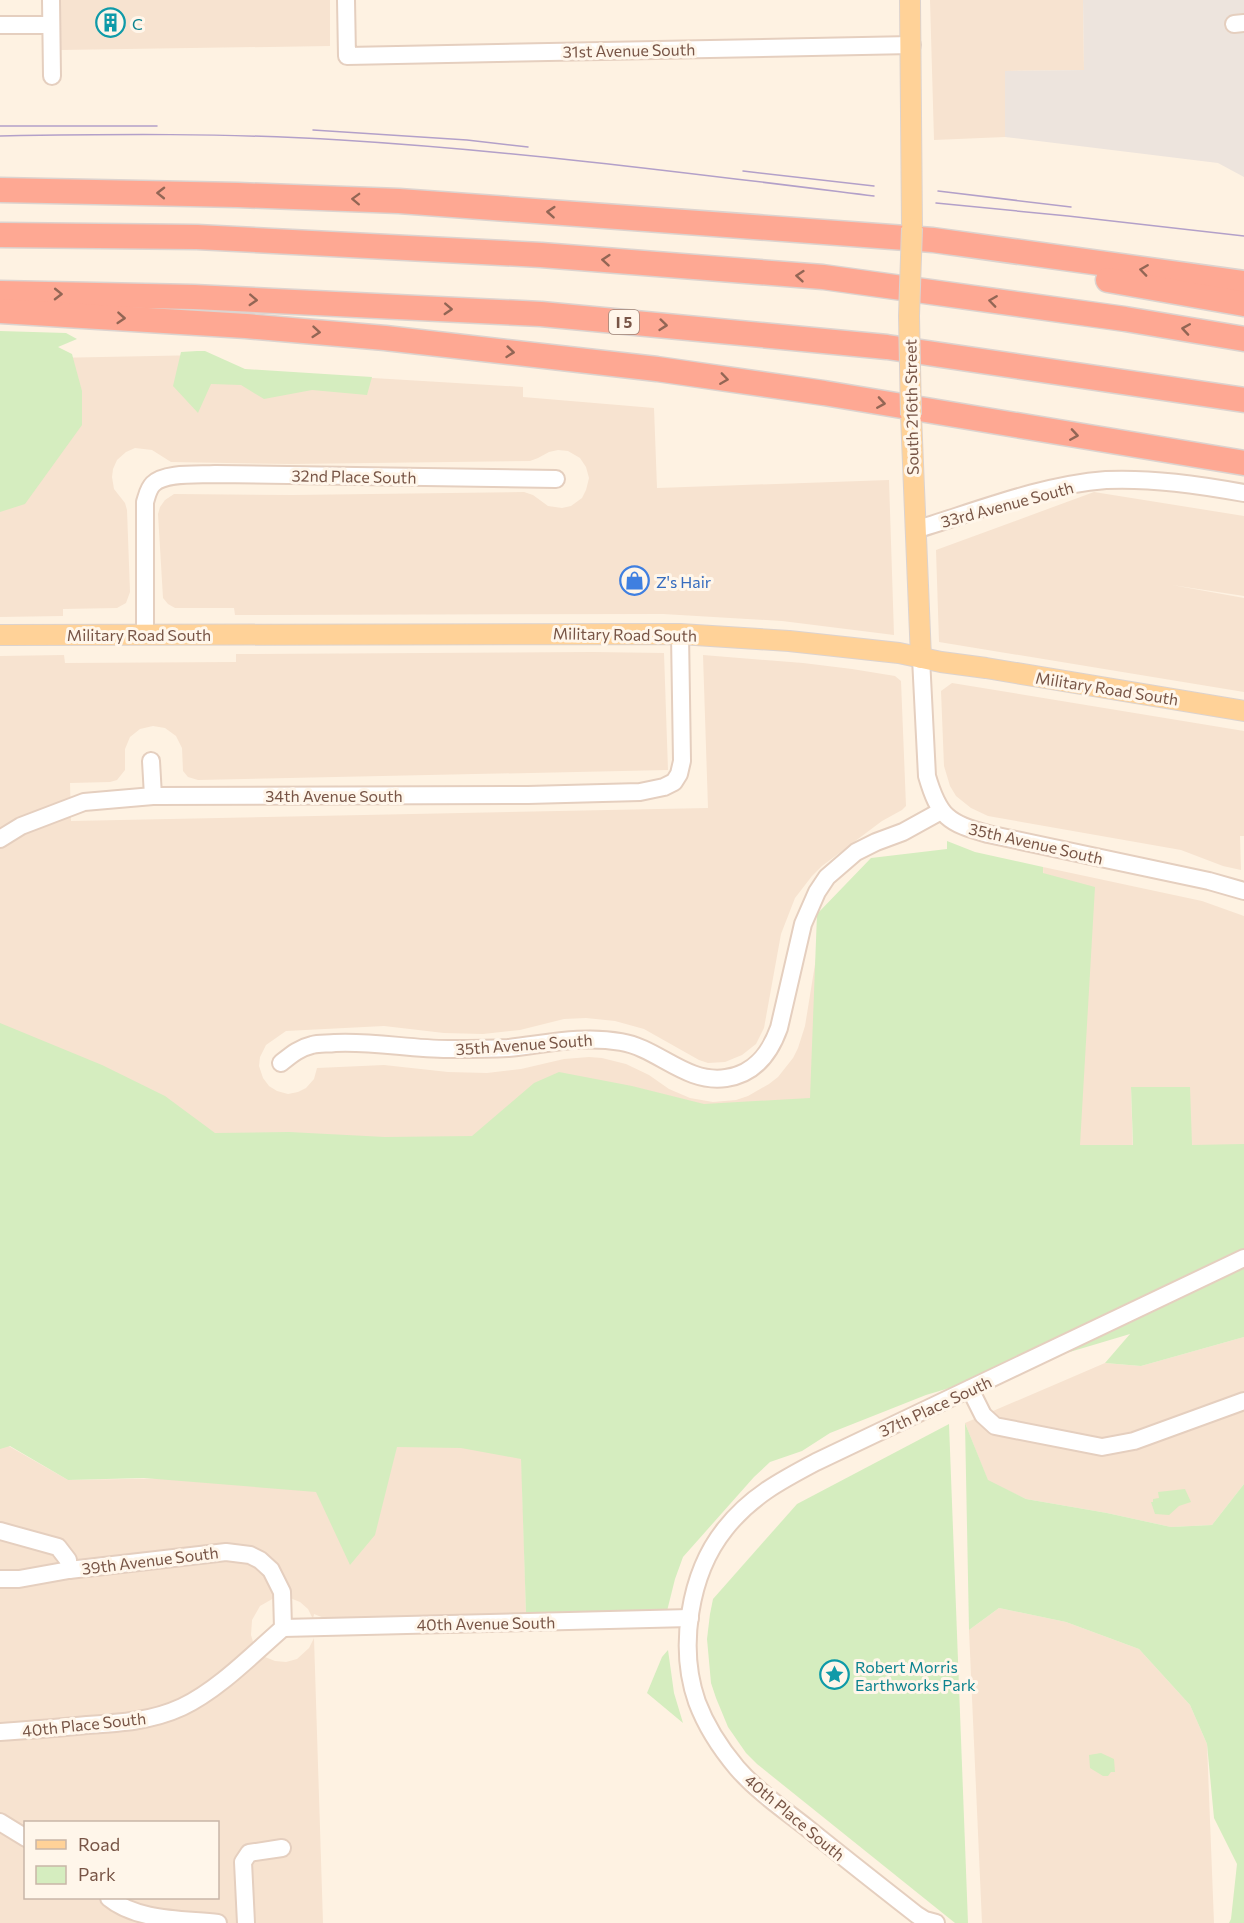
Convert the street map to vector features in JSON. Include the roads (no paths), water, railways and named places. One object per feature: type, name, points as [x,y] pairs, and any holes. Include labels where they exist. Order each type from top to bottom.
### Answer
[{"type":"highway","points":[[0,190],[399,201],[933,240],[1244,284]]},
{"type":"highway","points":[[714,225],[928,250],[1244,304]]},
{"type":"highway","points":[[0,235],[233,239],[541,255],[823,278],[1125,319],[1244,339]]},
{"type":"highway","name":"I 5","points":[[0,293],[194,297],[541,314],[886,347],[1244,400]]},
{"type":"highway","points":[[0,311],[246,326],[385,338],[657,369],[835,395],[1244,463]]},
{"type":"main road","name":"South 216th Street","points":[[910,0],[912,228],[909,316],[921,658]]},
{"type":"main road","name":"Military Road South","points":[[0,635],[680,634],[789,641],[899,653],[1244,711]]},
{"type":"street","points":[[51,0],[52,76]]},
{"type":"street","name":"31st Avenue South","points":[[346,0],[347,56],[912,45]]},
{"type":"street","points":[[0,25],[51,25]]},
{"type":"street","name":"32nd Place South","points":[[145,634],[145,502],[153,483],[174,476],[215,474],[556,479]]},
{"type":"street","name":"33rd Avenue South","points":[[915,530],[1049,490],[1106,480],[1156,482],[1244,493]]},
{"type":"street","name":"34th Avenue South","points":[[0,839],[21,826],[84,802],[153,796],[607,793],[654,790],[674,782],[679,774],[682,761],[680,634]]},
{"type":"street","name":"South 216th Street","points":[[921,658],[927,776],[940,811]]},
{"type":"street","points":[[151,761],[153,796]]},
{"type":"street","name":"35th Avenue South","points":[[281,1063],[296,1050],[313,1045],[351,1042],[415,1048],[507,1048],[572,1039],[604,1039],[642,1048],[688,1073],[703,1078],[726,1078],[747,1072],[758,1064],[774,1041],[803,924],[810,905],[822,884],[856,852],[903,832],[940,811],[964,828],[1244,891]]},
{"type":"street","name":"37th Place South","points":[[690,1618],[692,1601],[708,1555],[724,1530],[745,1507],[772,1485],[1244,1258]]},
{"type":"street","points":[[970,1389],[983,1415],[994,1426],[1102,1447],[1134,1441],[1244,1401]]},
{"type":"street","points":[[0,1531],[58,1547],[68,1560],[69,1570]]},
{"type":"street","name":"39th Avenue South","points":[[0,1579],[19,1579],[69,1570],[226,1552],[250,1555],[271,1570],[282,1592],[283,1628]]},
{"type":"street","name":"40th Avenue South","points":[[283,1628],[690,1618]]},
{"type":"street","name":"40th Place South","points":[[690,1618],[687,1648],[693,1689],[702,1714],[727,1756],[749,1781],[929,1922]]},
{"type":"street","name":"40th Place South","points":[[0,1732],[132,1722],[164,1714],[183,1707],[200,1696],[283,1628]]},
{"type":"street","points":[[0,1822],[24,1837]]},
{"type":"street","points":[[246,1923],[243,1862],[249,1853],[282,1848]]},
{"type":"street","points":[[110,1899],[122,1907],[153,1916],[218,1923]]},
{"type":"tram line","points":[[0,126],[157,126]]},
{"type":"tram line","points":[[313,130],[467,140],[528,147]]},
{"type":"tram line","points":[[0,136],[256,136],[341,140],[541,157],[874,196]]},
{"type":"tram line","points":[[743,171],[874,186]]},
{"type":"tram line","points":[[938,191],[1071,207]]},
{"type":"tram line","points":[[936,203],[1244,236]]},
{"type":"place","name":"C","points":[[111,23]]},
{"type":"place","name":"Z's Hair","points":[[635,581]]},
{"type":"place","name":"Robert Morris Earthworks Park","points":[[834,1675]]}]
